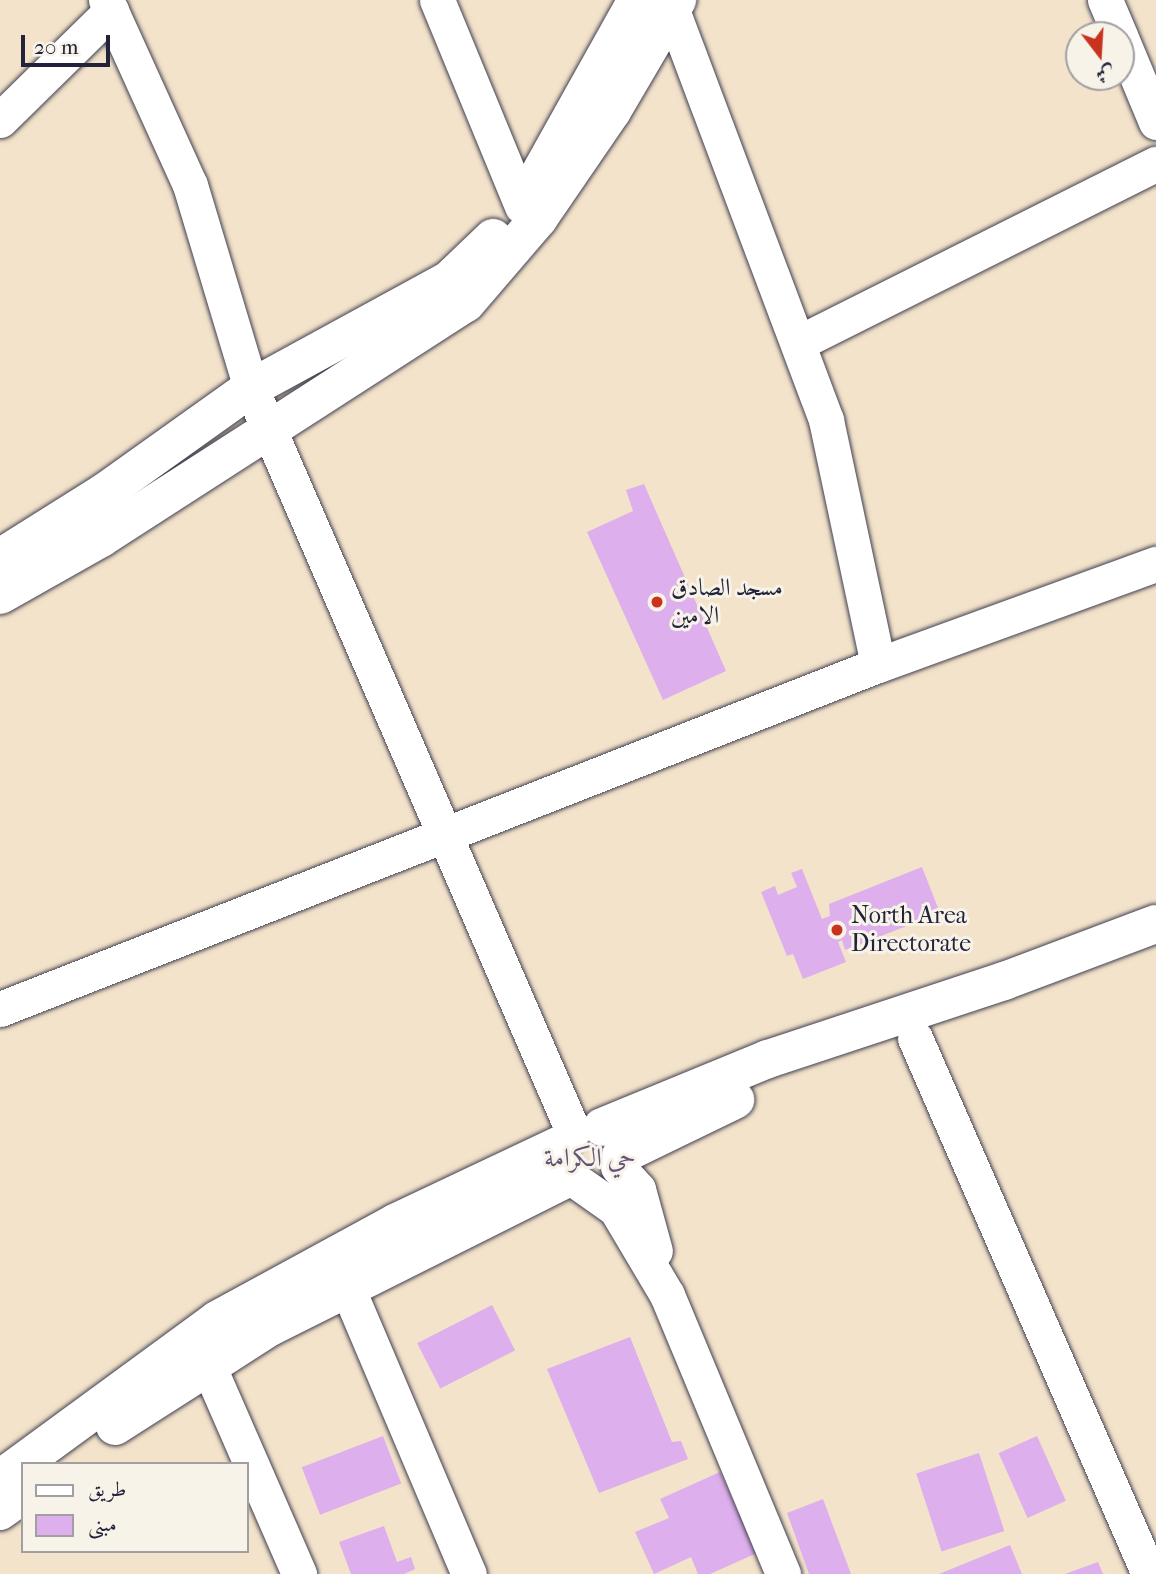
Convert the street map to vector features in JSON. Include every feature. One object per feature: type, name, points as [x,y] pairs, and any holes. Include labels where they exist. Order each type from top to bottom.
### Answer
[{"type":"street","points":[[437,0],[522,206]]},
{"type":"street","points":[[1105,0],[1114,21]]},
{"type":"street","points":[[0,558],[105,492],[251,388],[449,280],[522,206],[662,3]]},
{"type":"street","points":[[662,3],[800,342],[834,447],[847,531],[878,665]]},
{"type":"street","points":[[0,595],[101,538],[466,303],[538,219],[612,111],[662,3]]},
{"type":"street","points":[[0,120],[108,5],[190,185],[251,388],[271,428],[589,1155],[616,1209],[667,1295],[783,1574]]},
{"type":"street","points":[[1135,72],[1156,122]]},
{"type":"street","points":[[800,342],[1156,164]]},
{"type":"street","points":[[0,1009],[448,836],[878,665],[1156,564]]},
{"type":"street","points":[[65,1462],[202,1349],[347,1287],[768,1059],[1004,981],[1156,924]]},
{"type":"street","points":[[26,1462],[202,1349],[358,1242],[713,1108],[915,1038],[1156,948]]},
{"type":"street","points":[[915,1038],[1149,1574]]},
{"type":"street","points":[[347,1287],[469,1574]]},
{"type":"street","points":[[202,1349],[299,1574]]},
{"type":"street","points":[[0,1479],[21,1465]]},
{"type":"street","points":[[0,1511],[21,1495]]},
{"type":"building","name":"مسجد الصادق الامين","points":[[644,484],[726,671],[663,700],[587,532],[633,511],[626,490]]},
{"type":"building","name":"North Area Directorate","points":[[922,867],[940,913],[845,950],[842,940],[838,942],[846,962],[803,979],[793,954],[787,956],[761,892],[775,886],[778,895],[797,887],[791,873],[802,869],[822,919],[830,916],[829,904]]},
{"type":"building","points":[[492,1305],[515,1350],[440,1389],[417,1343]]},
{"type":"building","points":[[630,1337],[672,1442],[681,1441],[688,1459],[599,1493],[547,1369]]},
{"type":"building","points":[[383,1436],[401,1484],[320,1515],[302,1467]]},
{"type":"building","points":[[1037,1436],[1066,1501],[1028,1518],[999,1453]]},
{"type":"building","points":[[979,1453],[1004,1531],[942,1551],[916,1473]]},
{"type":"building","points":[[720,1472],[757,1553],[710,1574],[698,1574],[691,1557],[654,1574],[635,1532],[669,1518],[660,1499]]},
{"type":"building","points":[[823,1499],[851,1574],[809,1574],[787,1513]]},
{"type":"building","points":[[384,1526],[397,1562],[411,1557],[415,1569],[404,1574],[351,1574],[339,1542]]},
{"type":"building","points":[[1010,1545],[1022,1574],[939,1574]]},
{"type":"building","points":[[1098,1562],[1103,1574],[1065,1574]]},
{"type":"place","name":"مسجد الصادق الامين","points":[[657,602]]},
{"type":"place","name":"North Area Directorate","points":[[837,930]]},
{"type":"district","name":"حي الكرامة","points":[[590,1158]]}]
